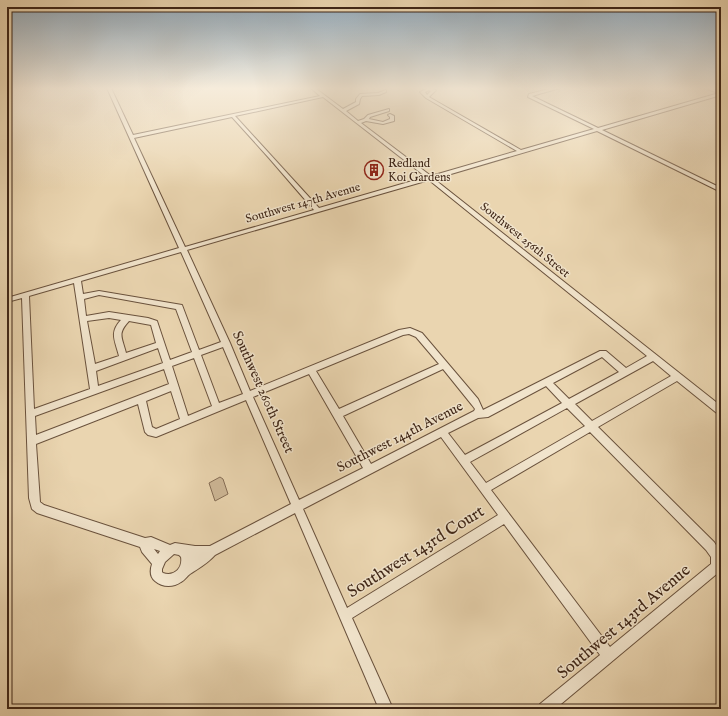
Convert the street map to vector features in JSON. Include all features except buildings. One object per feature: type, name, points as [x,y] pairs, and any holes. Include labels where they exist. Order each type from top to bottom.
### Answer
[{"type":"street","name":"Southwest 260th Street","points":[[124,121],[226,343],[386,709]]},
{"type":"street","points":[[131,137],[207,121]]},
{"type":"street","points":[[238,121],[317,210]]},
{"type":"street","points":[[374,121],[383,123],[388,121]]},
{"type":"street","points":[[469,121],[521,152]]},
{"type":"street","points":[[581,121],[721,190]]},
{"type":"street","name":"Southwest 147th Avenue","points":[[7,300],[624,121]]},
{"type":"street","name":"Southwest 256th Street","points":[[358,122],[721,411]]},
{"type":"street","points":[[77,280],[95,391]]},
{"type":"street","points":[[80,297],[99,293],[171,304],[179,307],[217,408]]},
{"type":"street","points":[[25,295],[34,498],[38,507],[145,543],[151,542],[170,550],[183,550],[188,561],[184,571],[172,580],[164,580],[160,578],[157,572],[158,562],[163,555],[170,550]]},
{"type":"street","points":[[83,319],[106,315],[154,323],[185,421]]},
{"type":"street","points":[[123,358],[117,333],[118,328],[127,318]]},
{"type":"street","points":[[141,399],[148,429],[151,432],[156,433],[408,331],[419,335],[445,365],[475,402],[479,409],[477,414]]},
{"type":"street","points":[[31,414],[226,343]]},
{"type":"street","points":[[91,369],[161,344]]},
{"type":"street","name":"Southwest 144th Avenue","points":[[184,571],[207,556],[211,551],[297,506],[477,414],[485,414],[603,353],[625,372]]},
{"type":"street","points":[[463,461],[653,357]]},
{"type":"street","points":[[337,414],[445,365]]},
{"type":"street","points":[[311,369],[369,469]]},
{"type":"street","points":[[484,489],[678,376]]},
{"type":"street","points":[[547,382],[592,427]]},
{"type":"street","points":[[32,441],[174,386]]},
{"type":"street","name":"Southwest 143rd Avenue","points":[[545,709],[715,568],[717,562],[717,558],[710,546],[592,427]]},
{"type":"street","points":[[442,432],[608,657]]},
{"type":"street","name":"Southwest 143rd Court","points":[[345,616],[505,517]]},
{"type":"street","points":[[145,543],[146,548],[158,562]]},
{"type":"street","name":"Southwest 144th Avenue","points":[[183,550],[195,552],[211,551]]},
{"type":"shaded area","points":[[220,477],[223,479],[228,494],[215,501],[209,483]]},
{"type":"place","name":"Redland Koi Gardens","points":[[374,170]]}]
